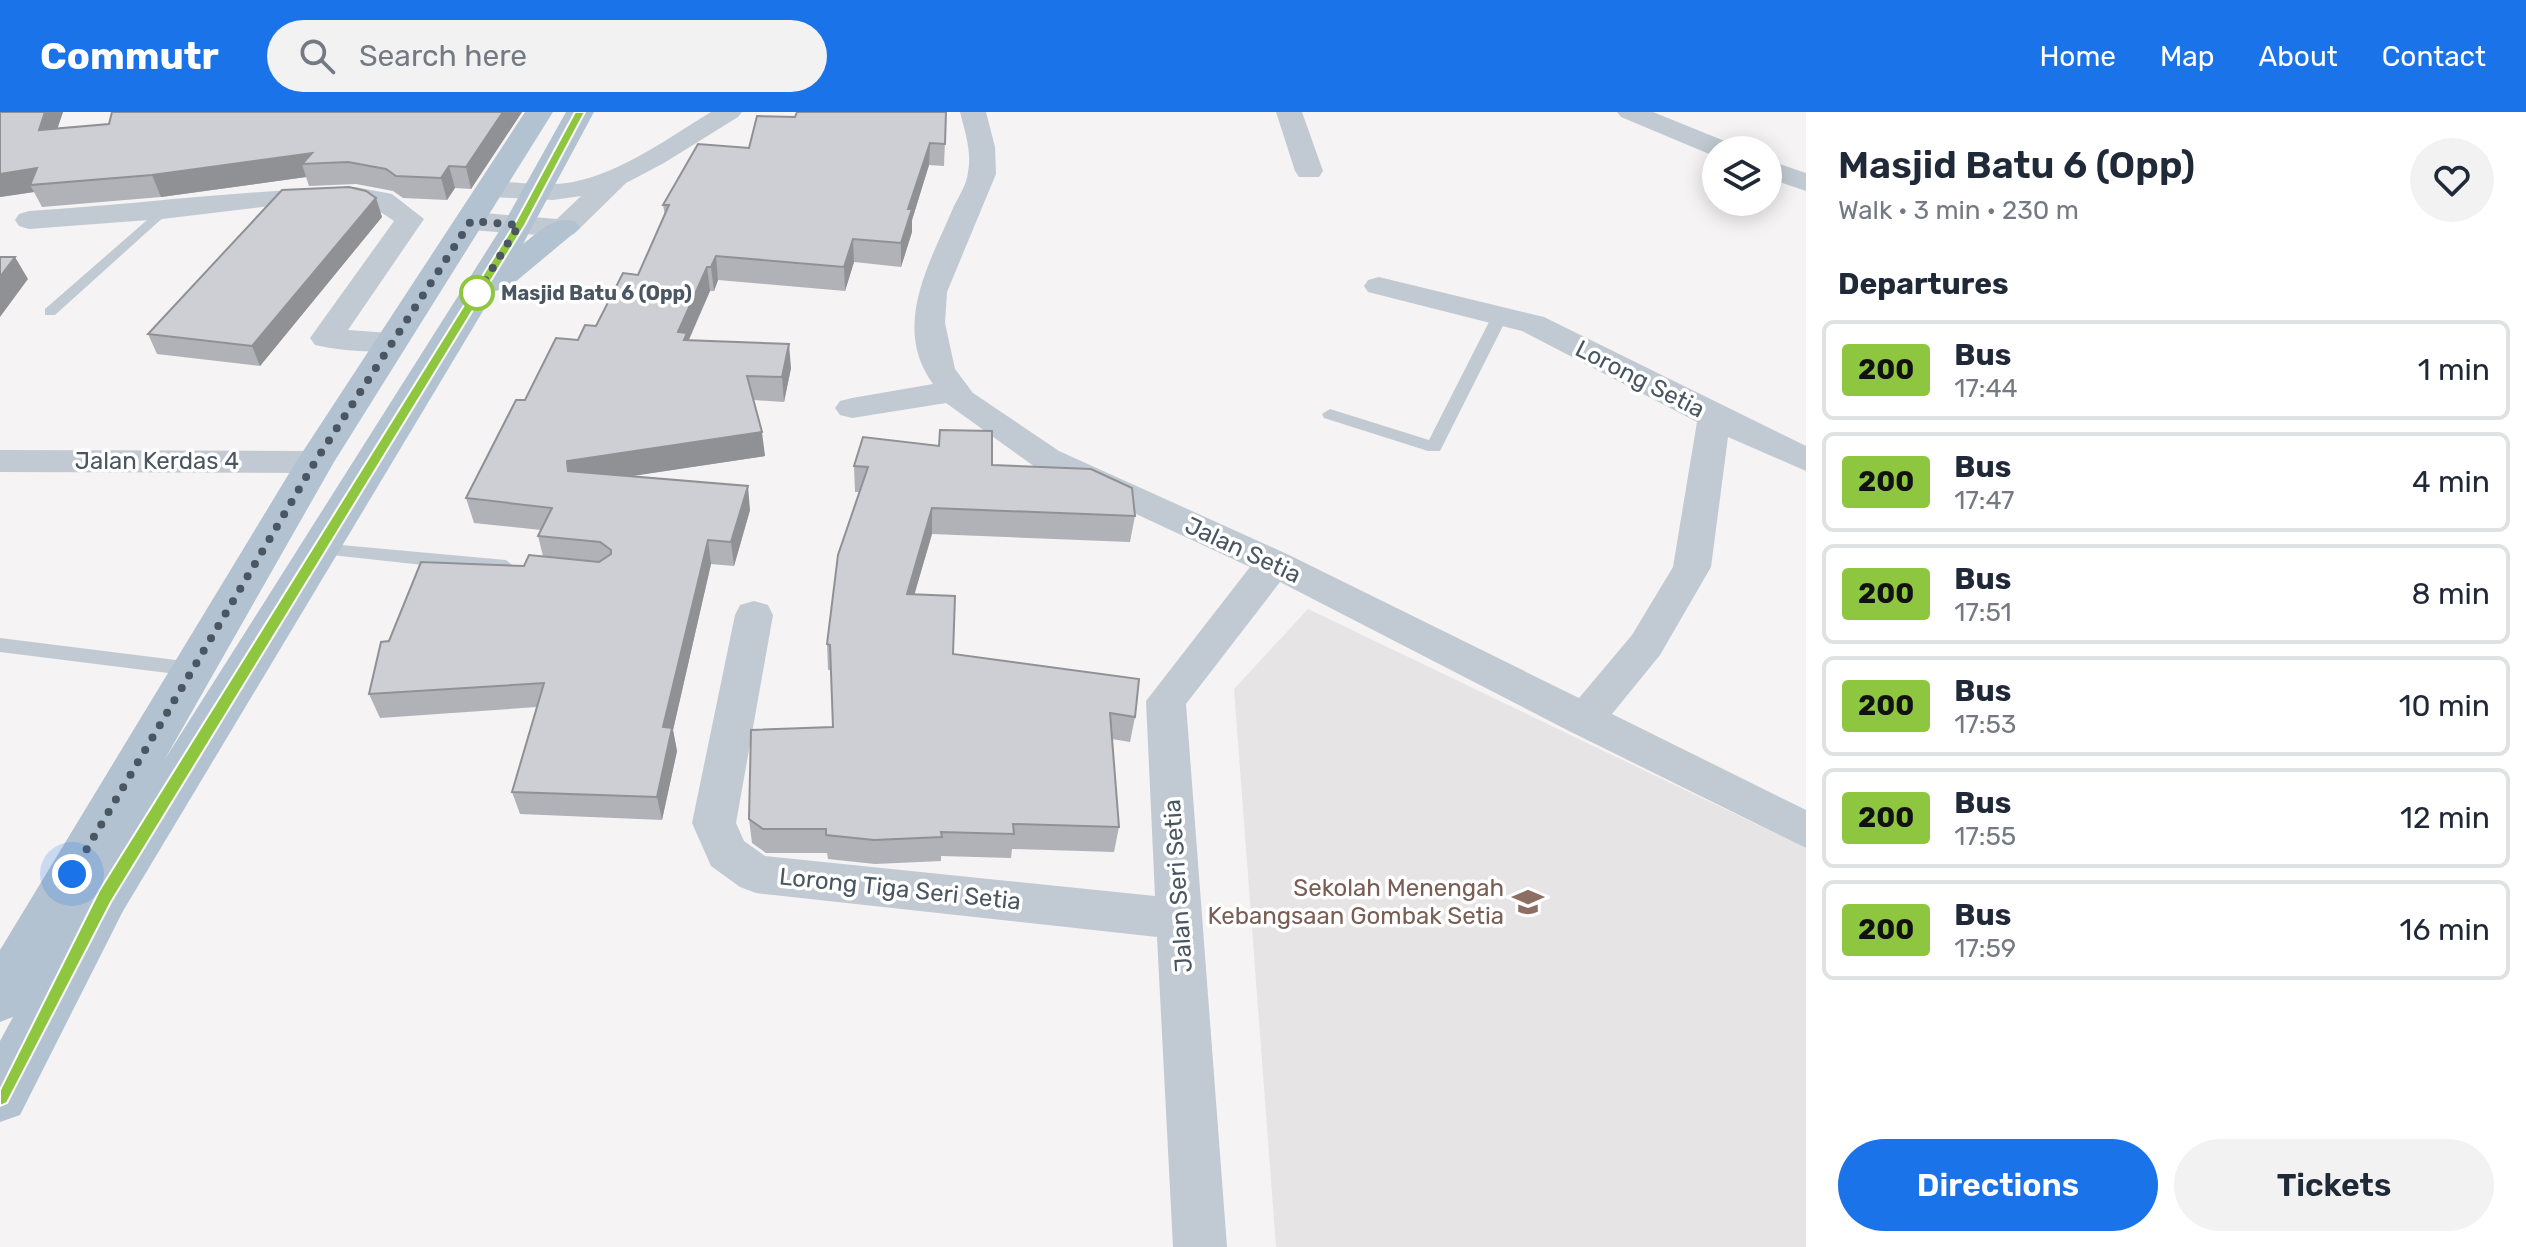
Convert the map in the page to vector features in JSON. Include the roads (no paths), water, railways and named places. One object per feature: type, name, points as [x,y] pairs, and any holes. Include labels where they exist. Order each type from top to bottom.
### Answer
[{"type":"main road","points":[[0,998],[315,462],[539,112]]},
{"type":"main road","points":[[0,1096],[105,896],[519,225],[580,112]]},
{"type":"main road","points":[[475,297],[564,228]]},
{"type":"street","points":[[481,205],[538,191],[573,190],[618,175],[729,112]]},
{"type":"street","name":"Jalan Setia","points":[[973,112],[982,147],[982,174],[932,292],[929,323],[939,370],[961,400],[1047,459],[1274,563],[1806,830]]},
{"type":"street","points":[[1289,112],[1309,171]]},
{"type":"street","points":[[1630,112],[1702,141]]},
{"type":"street","points":[[1782,174],[1806,183]]},
{"type":"street","points":[[481,205],[519,225],[564,228],[618,175]]},
{"type":"street","points":[[29,220],[162,211],[270,198],[355,195],[382,200],[410,219],[326,338],[393,341]]},
{"type":"street","name":"Lorong Setia","points":[[1379,286],[1533,324],[1714,417],[1692,567],[1646,645],[1584,720]]},
{"type":"street","points":[[852,408],[955,391]]},
{"type":"street","points":[[1714,417],[1806,460]]},
{"type":"street","name":"Jalan Kerdas 4","points":[[0,461],[315,462]]},
{"type":"street","name":"Jalan Seri Setia","points":[[1200,1247],[1166,701],[1274,563]]},
{"type":"street","name":"Lorong Tiga Seri Setia","points":[[754,615],[714,823],[727,853],[756,874],[1180,919]]},
{"type":"lane","points":[[50,312],[162,211]]},
{"type":"lane","points":[[1330,414],[1434,447],[1501,314]]},
{"type":"lane","points":[[319,549],[526,569]]},
{"type":"lane","points":[[0,645],[192,669]]},
{"type":"place","name":"Masjid Batu 6 (Opp)","points":[[477,293]]},
{"type":"place","name":"Sekolah Menengah Kebangsaan Gombak Setia","points":[[1528,902]]}]
